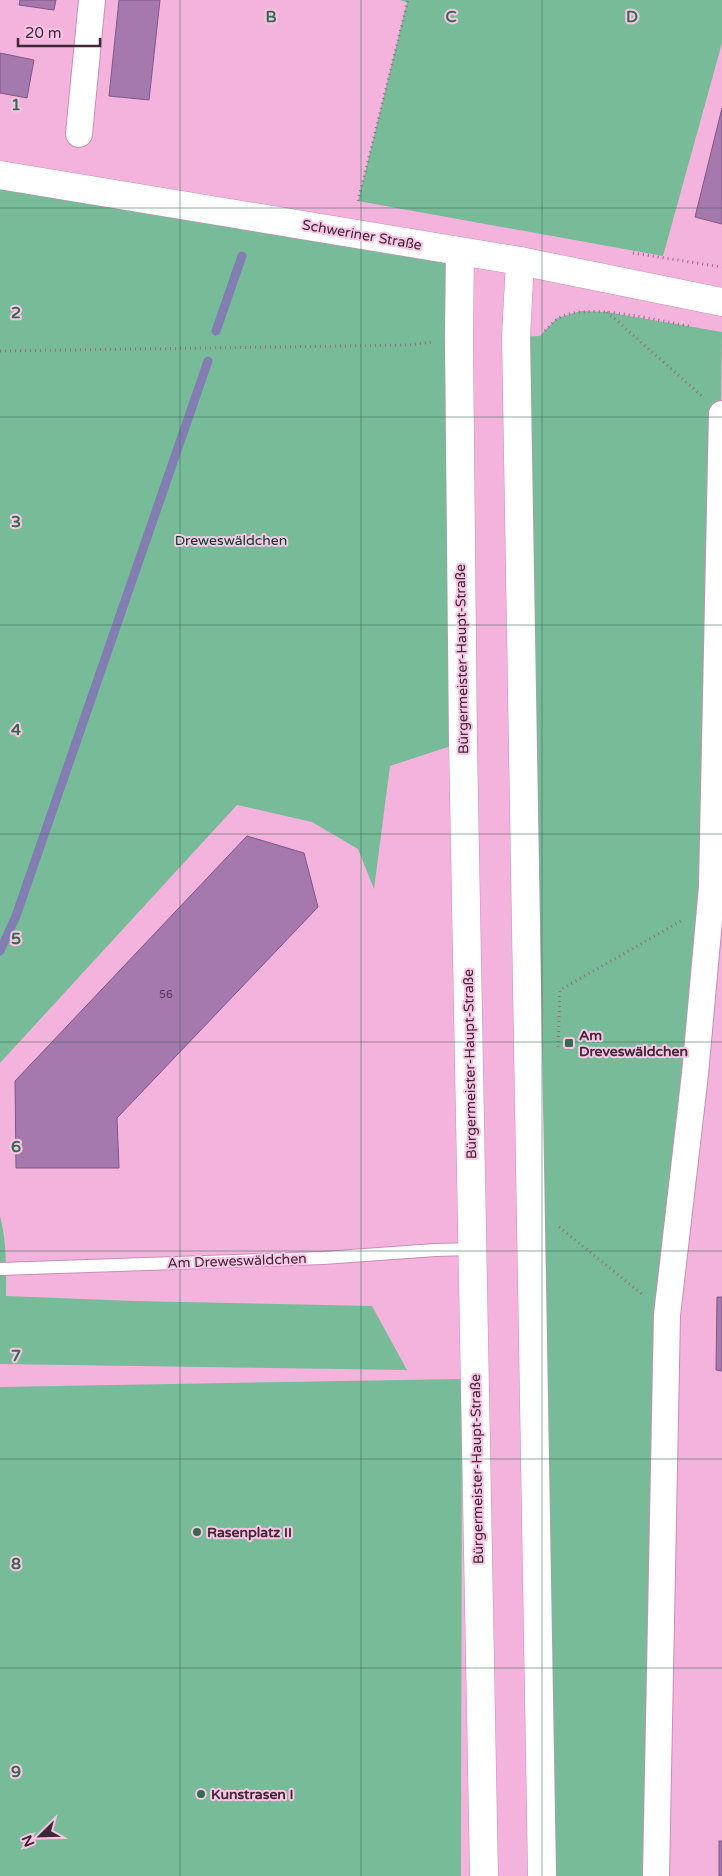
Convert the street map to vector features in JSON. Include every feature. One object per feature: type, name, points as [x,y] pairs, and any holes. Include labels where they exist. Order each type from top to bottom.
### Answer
[{"type":"street","points":[[80,134],[92,0]]},
{"type":"street","name":"Schweriner Straße","points":[[0,175],[520,262],[722,302]]},
{"type":"street","name":"Bürgermeister-Haupt-Straße","points":[[460,252],[459,338],[464,752],[484,1876]]},
{"type":"street","points":[[520,262],[516,337],[542,1876]]},
{"type":"street","points":[[656,1876],[667,1315],[715,893],[722,414]]},
{"type":"lane","name":"Am Dreweswäldchen","points":[[0,1269],[323,1258],[473,1249]]},
{"type":"path","points":[[358,201],[408,0]]},
{"type":"path","points":[[516,337],[540,336],[557,318],[581,311],[606,312],[693,327]]},
{"type":"path","points":[[606,312],[722,414]]},
{"type":"path","points":[[0,351],[409,345],[459,338]]},
{"type":"path","points":[[558,1049],[560,990],[715,893]]},
{"type":"path","points":[[554,1223],[667,1315]]},
{"type":"green space","points":[[399,0],[722,0],[722,43],[663,256],[358,201],[407,2]]},
{"type":"green space","name":"Dreweswäldchen","points":[[0,177],[460,252],[463,742],[390,766],[374,889],[358,849],[312,822],[237,805],[0,1063]]},
{"type":"green space","points":[[581,311],[606,312],[722,332],[718,621],[667,1315],[653,1876],[542,1876],[516,337],[540,336],[557,318]]},
{"type":"green space","points":[[0,1216],[5,1246],[6,1296],[134,1301],[372,1306],[407,1370],[0,1364]]},
{"type":"green space","points":[[462,1379],[461,1876],[0,1876],[0,1387]]},
{"type":"building","points":[[20,0],[56,0],[54,10],[19,5]]},
{"type":"building","points":[[119,0],[160,0],[149,100],[109,96]]},
{"type":"building","points":[[0,53],[34,60],[27,98],[0,93]]},
{"type":"building","points":[[722,108],[722,224],[695,217]]},
{"type":"building","points":[[247,836],[304,853],[318,907],[117,1118],[119,1168],[16,1168],[15,1081]]},
{"type":"building","points":[[717,1297],[722,1297],[722,1371],[716,1370]]},
{"type":"building","points":[[719,1841],[722,1841],[722,1876],[719,1876]]},
{"type":"waterway","points":[[216,331],[242,256]]},
{"type":"waterway","points":[[0,951],[16,916],[208,361]]},
{"type":"place","name":"Am Dreveswäldchen","points":[[569,1043]]},
{"type":"place","name":"Rasenplatz II","points":[[197,1532]]},
{"type":"place","name":"Kunstrasen I","points":[[201,1794]]}]
